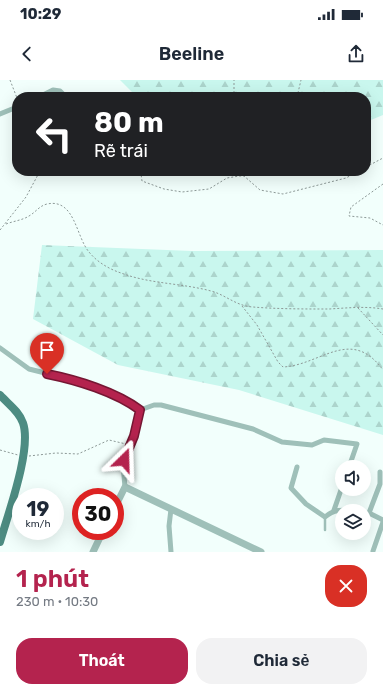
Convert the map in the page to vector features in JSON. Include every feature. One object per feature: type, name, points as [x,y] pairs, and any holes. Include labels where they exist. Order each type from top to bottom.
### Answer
[{"type":"main road","points":[[0,395],[23,422],[26,434],[23,456],[0,542]]},
{"type":"street","points":[[49,92],[53,90],[61,92]]},
{"type":"street","points":[[0,114],[12,109]]},
{"type":"street","points":[[0,348],[29,369],[69,379],[124,399],[140,410]]},
{"type":"street","points":[[140,410],[154,405],[161,405],[225,423],[248,427],[290,444],[312,445],[324,440],[357,444],[351,460]]},
{"type":"street","points":[[140,410],[123,465],[125,486],[261,552]]},
{"type":"street","points":[[297,466],[291,488],[306,504],[325,517],[334,510],[339,496]]},
{"type":"street","points":[[370,504],[380,484],[380,472]]},
{"type":"street","points":[[171,509],[168,526],[171,552]]},
{"type":"street","points":[[371,515],[383,521],[373,552]]},
{"type":"street","points":[[93,552],[99,540]]},
{"type":"lane","points":[[325,517],[325,530]]},
{"type":"path","points":[[10,80],[15,92]]},
{"type":"path","points":[[234,80],[234,92]]},
{"type":"path","points":[[298,92],[301,80]]},
{"type":"path","points":[[371,164],[383,158]]},
{"type":"path","points":[[0,230],[26,197],[37,176]]},
{"type":"path","points":[[141,176],[142,181],[177,192],[204,190],[227,178],[239,176]]},
{"type":"path","points":[[244,176],[260,190],[283,194],[350,176]]},
{"type":"path","points":[[383,184],[351,207],[349,216],[370,218],[383,225]]},
{"type":"path","points":[[6,224],[28,217],[40,206],[57,204],[69,210],[89,252],[107,268],[140,280],[211,291],[241,306],[257,324],[276,359],[283,367],[290,367],[326,354],[349,349],[361,351],[371,356],[383,370]]},
{"type":"path","points":[[241,306],[314,309],[358,307],[383,309]]},
{"type":"path","points":[[358,307],[383,334]]},
{"type":"path","points":[[0,450],[23,456],[56,453],[78,454],[109,440],[130,445]]},
{"type":"green space","points":[[120,80],[383,80],[383,115],[371,120],[371,92],[132,92]]},
{"type":"green space","points":[[42,245],[192,251],[383,250],[383,435],[239,390],[118,365],[33,319]]},
{"type":"route","points":[[47,374],[69,379],[124,399],[140,410],[134,436],[124,460]]}]
